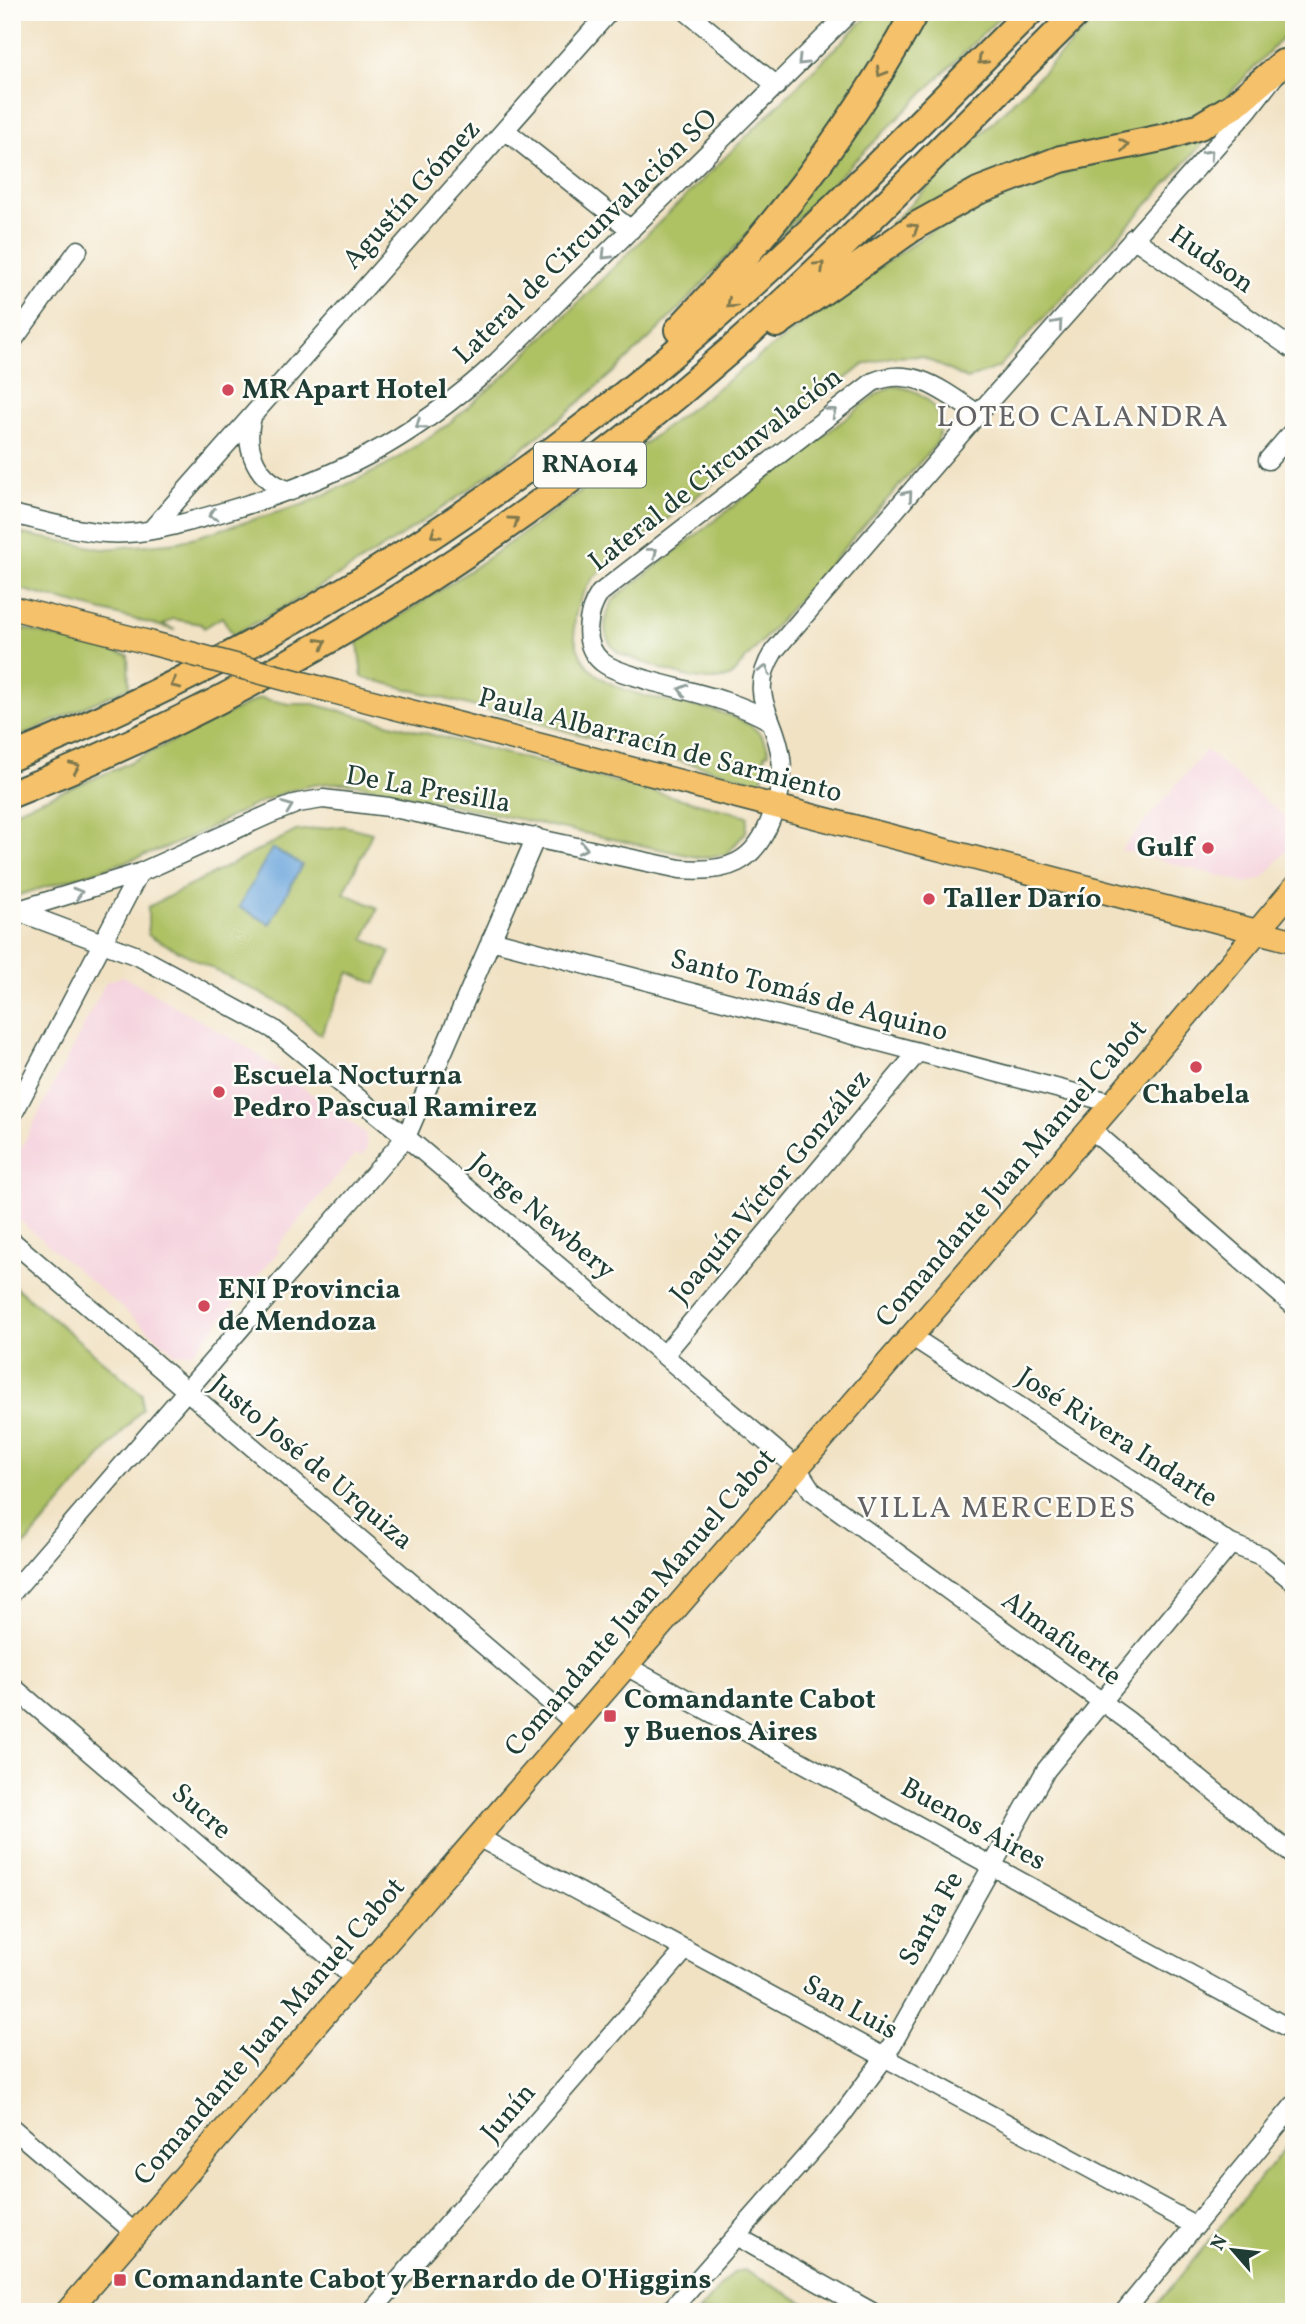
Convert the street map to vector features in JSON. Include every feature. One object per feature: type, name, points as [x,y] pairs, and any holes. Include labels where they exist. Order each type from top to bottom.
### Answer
[{"type":"highway","points":[[579,430],[696,312],[787,207],[859,108],[915,12]]},
{"type":"highway","name":"RNA014","points":[[12,757],[171,685],[289,623],[441,530],[579,430],[745,292],[1030,12]]},
{"type":"highway","name":"RNA014","points":[[12,794],[200,709],[376,611],[534,506],[697,378],[820,266],[1078,12]]},
{"type":"highway","points":[[697,378],[917,225],[949,207],[993,184],[1061,159],[1166,137],[1200,127],[1233,106],[1289,57]]},
{"type":"main road","name":"Paula Albarracín de Sarmiento","points":[[12,608],[1294,941]]},
{"type":"main road","name":"Comandante Juan Manuel Cabot","points":[[67,2312],[1091,1129],[1294,888]]},
{"type":"street","name":"Agustín Gómez","points":[[150,530],[609,12]]},
{"type":"street","points":[[687,12],[777,86]]},
{"type":"street","name":"Lateral de Circunvalación SO","points":[[12,514],[106,533],[150,530],[291,491],[365,459],[439,411],[498,361],[850,12]]},
{"type":"street","points":[[775,807],[781,786],[781,758],[760,688],[763,671],[774,651],[978,414],[1248,110],[1289,57]]},
{"type":"street","points":[[505,130],[631,230]]},
{"type":"street","name":"Hudson","points":[[1133,238],[1294,350]]},
{"type":"street","points":[[12,342],[78,250]]},
{"type":"street","name":"Lateral de Circunvalación","points":[[770,722],[744,708],[626,673],[603,663],[593,648],[587,626],[595,600],[873,382],[900,374],[921,379],[978,414]]},
{"type":"street","points":[[254,414],[248,443],[257,467],[275,484],[291,491]]},
{"type":"street","points":[[1268,460],[1294,430]]},
{"type":"street","name":"De La Presilla","points":[[15,912],[139,873],[270,814],[309,800],[359,801],[654,864],[713,870],[740,862],[756,851],[775,807]]},
{"type":"street","points":[[12,1593],[406,1137],[536,837]]},
{"type":"street","points":[[12,1116],[139,873]]},
{"type":"street","name":"Jorge Newbery","points":[[15,912],[140,957],[272,1030],[406,1137],[797,1468]]},
{"type":"street","name":"Santo Tomás de Aquino","points":[[491,940],[1113,1103]]},
{"type":"street","name":"Joaquín Víctor González","points":[[664,1355],[918,1052]]},
{"type":"street","points":[[1091,1129],[1294,1306]]},
{"type":"street","name":"Justo José de Urquiza","points":[[12,1241],[576,1724]]},
{"type":"street","name":"José Rivera Indarte","points":[[912,1336],[1231,1544],[1262,1556],[1294,1582]]},
{"type":"street","name":"Almafuerte","points":[[797,1468],[812,1492],[1101,1702],[1294,1856]]},
{"type":"street","name":"Santa Fe","points":[[669,2312],[836,2123],[885,2057],[1046,1770],[1231,1544]]},
{"type":"street","name":"Buenos Aires","points":[[626,1666],[1294,2031]]},
{"type":"street","name":"Sucre","points":[[12,1686],[355,1979]]},
{"type":"street","name":"San Luis","points":[[478,1837],[1196,2227]]},
{"type":"street","name":"Junín","points":[[371,2312],[686,1949]]},
{"type":"street","points":[[1124,2312],[1294,2105]]},
{"type":"street","points":[[12,2128],[135,2233]]},
{"type":"street","points":[[736,2236],[872,2312]]},
{"type":"shaded area","points":[[1206,750],[1294,825],[1294,842],[1263,878],[1247,883],[1121,850]]},
{"type":"shaded area","points":[[123,976],[247,1047],[365,1133],[367,1149],[362,1156],[356,1154],[276,1248],[280,1250],[193,1352],[176,1354],[12,1214],[12,1166],[106,982]]},
{"type":"green space","points":[[872,12],[902,12],[839,117],[774,205],[680,308],[623,364],[502,465],[437,512],[303,596],[233,635],[222,617],[204,628],[201,624],[173,619],[163,625],[175,630],[12,587],[12,532],[103,549],[179,542],[305,504],[384,467],[447,425],[504,376]]},
{"type":"green space","points":[[927,12],[1005,12],[764,251]]},
{"type":"green space","points":[[1103,12],[1294,12],[1294,19],[1283,37],[1219,105],[873,242]]},
{"type":"green space","points":[[1216,129],[999,367],[967,379],[921,356],[891,357],[863,365],[593,578],[580,601],[574,625],[576,643],[590,668],[613,685],[736,718],[758,732],[769,753],[765,754],[765,769],[760,782],[362,677],[358,642],[505,546],[931,231],[999,196],[1070,170]]},
{"type":"green space","points":[[892,386],[916,392],[933,407],[942,422],[937,443],[731,676],[706,680],[691,678],[620,654],[614,648],[606,635],[605,621],[614,599],[877,394]]},
{"type":"green space","points":[[12,626],[128,655],[129,687],[12,740]]},
{"type":"green space","points":[[260,698],[289,704],[313,704],[748,816],[746,832],[727,854],[701,858],[354,784],[329,783],[282,793],[170,846],[12,897],[12,812],[114,770]]},
{"type":"green space","points":[[344,826],[372,833],[344,893],[378,908],[364,939],[391,952],[376,984],[349,972],[321,1035],[289,1008],[148,935],[148,907],[296,831]]},
{"type":"green space","points":[[12,1284],[142,1394],[142,1409],[12,1560]]},
{"type":"green space","points":[[1294,2137],[1294,2312],[1151,2312]]},
{"type":"green space","points":[[744,2270],[821,2312],[698,2312],[733,2272]]},
{"type":"water","points":[[272,848],[302,865],[270,924],[239,907]]},
{"type":"place","name":"MR Apart Hotel","points":[[228,390]]},
{"type":"place","name":"Gulf","points":[[1208,848]]},
{"type":"place","name":"Taller Darío","points":[[929,899]]},
{"type":"place","name":"Chabela","points":[[1196,1067]]},
{"type":"place","name":"Escuela Nocturna Pedro Pascual Ramirez","points":[[219,1092]]},
{"type":"place","name":"ENI Provincia de Mendoza","points":[[204,1306]]},
{"type":"place","name":"Comandante Cabot y Buenos Aires","points":[[610,1716]]},
{"type":"place","name":"Comandante Cabot y Bernardo de O'Higgins","points":[[120,2280]]},
{"type":"district","name":"LOTEO CALANDRA","points":[[1083,418]]},
{"type":"district","name":"VILLA MERCEDES","points":[[997,1509]]}]
